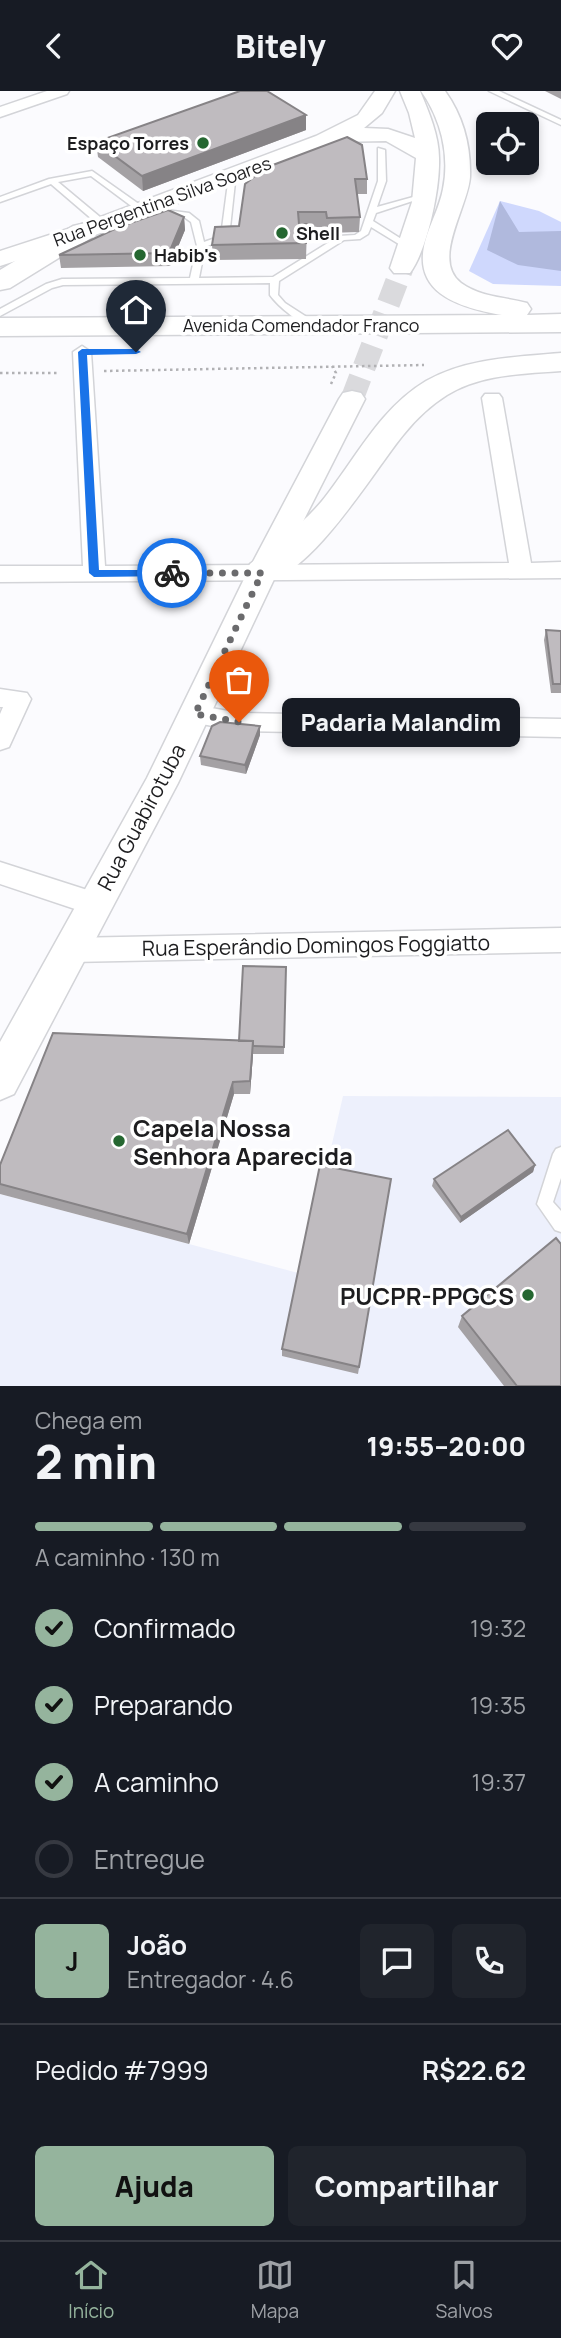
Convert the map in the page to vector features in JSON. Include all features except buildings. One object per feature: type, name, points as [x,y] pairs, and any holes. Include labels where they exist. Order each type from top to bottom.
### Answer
[{"type":"highway","points":[[433,91],[447,115],[456,151],[456,189],[437,248],[437,271],[443,283],[474,300],[561,315]]},
{"type":"highway","points":[[0,282],[92,228]]},
{"type":"highway","name":"Avenida Comendador Franco","points":[[0,327],[561,323]]},
{"type":"highway","name":"Avenida Comendador Franco","points":[[0,352],[83,365],[561,349]]},
{"type":"highway","points":[[262,573],[331,511],[391,431],[428,394],[454,380],[476,373],[561,362]]},
{"type":"main road","name":"Rua Pergentina Silva Soares","points":[[0,259],[92,228],[323,140],[365,119],[375,109],[385,91]]},
{"type":"main road","points":[[406,258],[424,196],[429,157],[423,120],[410,91]]},
{"type":"main road","name":"Rua Pergentina Silva Soares","points":[[323,140],[369,132],[385,133],[404,139],[429,157]]},
{"type":"main road","name":"Rua Guabirotuba","points":[[0,1081],[11,1038],[71,950],[96,904],[195,714],[262,573],[352,399]]},
{"type":"street","points":[[0,111],[62,91]]},
{"type":"street","points":[[83,365],[94,573]]},
{"type":"street","points":[[492,398],[521,570]]},
{"type":"street","points":[[0,573],[561,570]]},
{"type":"street","points":[[0,698],[19,699],[0,740]]},
{"type":"street","points":[[195,714],[239,722],[561,728]]},
{"type":"street","points":[[0,873],[96,904]]},
{"type":"street","name":"Rua Esperândio Domingos Foggiatto","points":[[71,950],[561,940]]},
{"type":"lane","points":[[493,91],[561,123]]},
{"type":"lane","points":[[550,117],[561,112]]},
{"type":"lane","points":[[0,313],[49,286],[62,282],[275,280],[342,238],[357,237],[365,232],[382,181],[380,150]]},
{"type":"lane","points":[[0,199],[52,181],[92,173],[141,209],[186,215],[195,221],[201,246],[194,281]]},
{"type":"lane","points":[[201,246],[225,237],[233,175]]},
{"type":"lane","points":[[52,181],[92,228]]},
{"type":"lane","points":[[373,211],[424,196]]},
{"type":"lane","points":[[370,223],[406,258]]},
{"type":"lane","points":[[275,280],[274,295],[282,305],[313,325]]},
{"type":"lane","points":[[561,1154],[545,1205],[561,1224]]},
{"type":"path","points":[[0,373],[83,365],[383,365]]},
{"type":"shaded area","points":[[500,201],[539,211],[561,222],[561,286],[493,284],[469,271]]},
{"type":"shaded area","points":[[500,201],[519,232],[561,231],[561,271],[518,265],[487,250]]},
{"type":"shaded area","points":[[343,1096],[561,1097],[561,1386],[0,1386],[0,1194],[302,1274]]},
{"type":"tunnel","points":[[352,399],[402,268]]},
{"type":"way so far","points":[[172,573],[262,573],[195,714],[239,722]]},
{"type":"place","name":"Espaço Torres","points":[[203,143]]},
{"type":"place","name":"Shell","points":[[282,233]]},
{"type":"place","name":"Habib's","points":[[140,255]]},
{"type":"place","name":"Padaria Malandim","points":[[239,722]]},
{"type":"place","name":"Capela Nossa Senhora Aparecida","points":[[119,1141]]},
{"type":"place","name":"PUCPR-PPGCS","points":[[528,1295]]},
{"type":"route","points":[[136,352],[82,352],[94,573],[172,573]]}]
